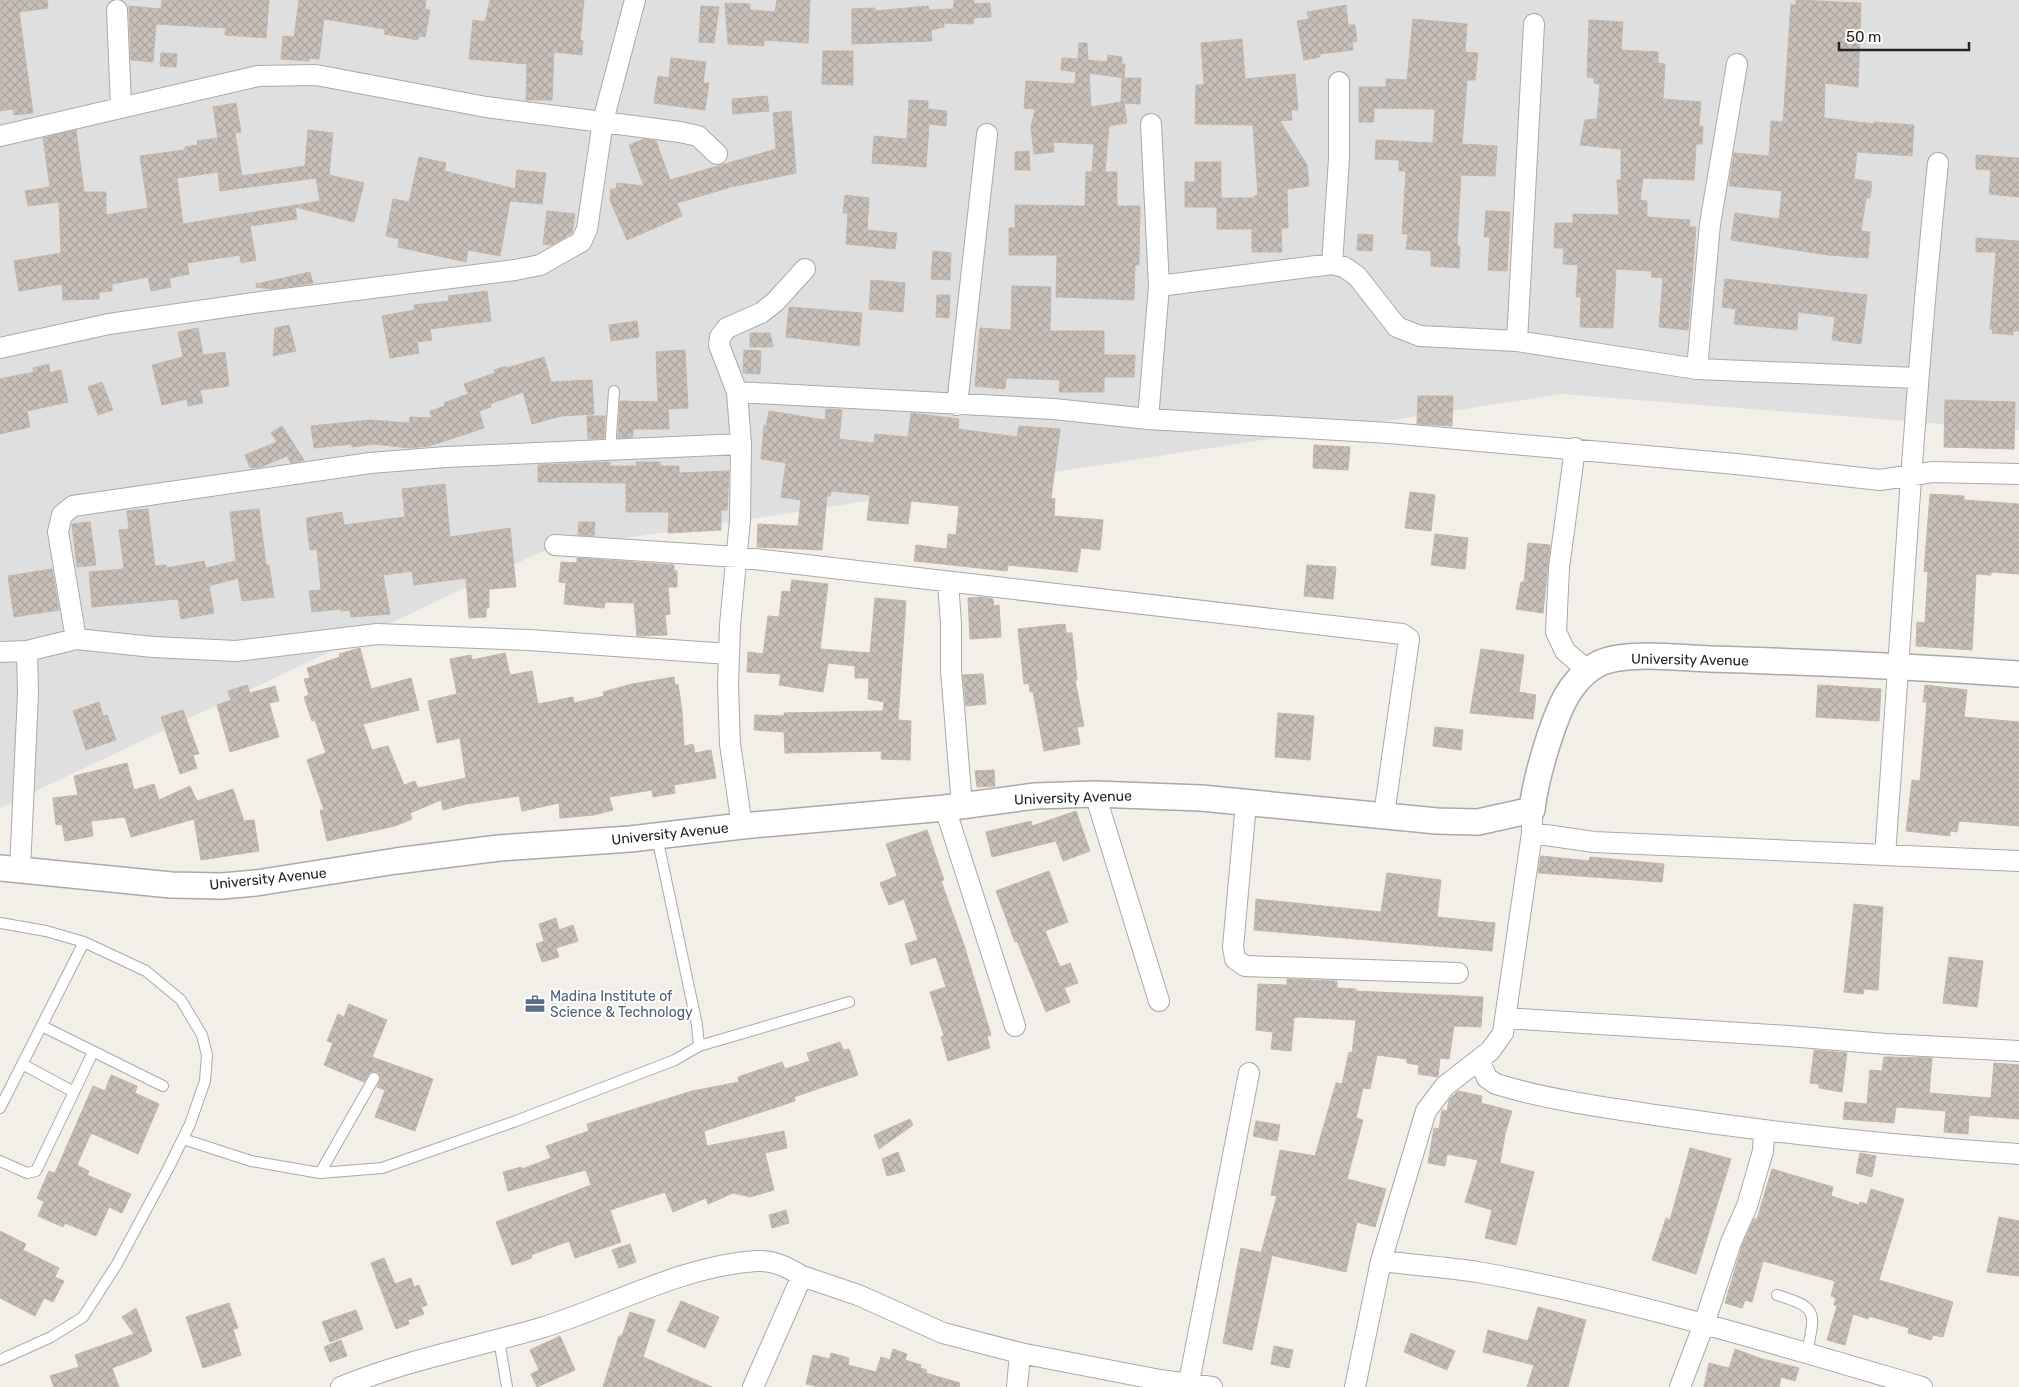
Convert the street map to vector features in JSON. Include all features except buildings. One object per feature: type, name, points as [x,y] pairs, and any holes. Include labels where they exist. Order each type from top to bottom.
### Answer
[{"type":"street","points":[[0,348],[109,324],[260,302],[481,275],[540,265],[581,242],[587,229],[603,121],[635,0]]},
{"type":"street","points":[[117,10],[121,106]]},
{"type":"street","points":[[1517,341],[1534,24]]},
{"type":"street","points":[[1697,369],[1710,224],[1737,64]]},
{"type":"street","points":[[0,136],[121,106],[258,76],[316,75],[486,107],[680,132],[698,136],[717,154]]},
{"type":"street","points":[[1332,264],[1339,159],[1339,82]]},
{"type":"street","points":[[1148,419],[1159,286],[1151,124]]},
{"type":"street","points":[[956,405],[987,134]]},
{"type":"street","points":[[1885,855],[1913,475],[1917,378],[1938,163]]},
{"type":"street","points":[[1159,286],[1332,264],[1344,267],[1357,276],[1397,327],[1420,336],[1517,341],[1697,369],[1917,378]]},
{"type":"street","points":[[742,826],[730,744],[728,654],[740,520],[741,444],[737,392],[719,345],[720,338],[727,328],[761,313],[775,302],[805,269]]},
{"type":"street","points":[[737,392],[1054,409],[1148,419],[1388,432],[1575,448],[1880,480],[1933,472],[2019,474]]},
{"type":"street","points":[[76,639],[58,532],[62,515],[73,506],[370,463],[446,457],[741,444]]},
{"type":"street","points":[[1575,448],[1559,568],[1556,632],[1564,651],[1588,671]]},
{"type":"street","points":[[555,545],[737,557],[1402,634],[1407,636],[1408,639],[1384,815]]},
{"type":"street","points":[[948,582],[951,624],[953,807],[1015,1026]]},
{"type":"street","points":[[0,652],[27,651],[76,639],[153,647],[236,650],[377,634],[530,640],[728,654]]},
{"type":"street","points":[[10,869],[28,693],[27,651]]},
{"type":"street","name":"University Avenue","points":[[10,869],[171,885],[222,886],[256,883],[491,849],[657,836],[742,826],[953,807],[1036,796],[1095,794],[1201,798],[1478,822],[1532,821],[1533,797],[1548,745],[1563,705],[1573,686],[1588,671],[1600,663],[1636,658],[1899,666],[2019,674]]},
{"type":"street","points":[[1095,794],[1159,1001]]},
{"type":"street","points":[[1246,803],[1233,947],[1235,959],[1245,966],[1458,973]]},
{"type":"street","points":[[1355,1387],[1381,1261],[1426,1111],[1444,1086],[1490,1051],[1503,1033],[1532,821],[1594,842],[2019,861]]},
{"type":"street","points":[[1506,1018],[1886,1044],[2019,1051]]},
{"type":"street","points":[[1479,1060],[1487,1078],[1496,1084],[1511,1089],[1633,1112],[1764,1132],[1853,1142],[2019,1154]]},
{"type":"street","points":[[1189,1382],[1249,1073]]},
{"type":"street","points":[[1680,1387],[1704,1324],[1717,1280],[1747,1206],[1763,1151],[1764,1132]]},
{"type":"street","points":[[341,1387],[376,1372],[545,1326],[711,1268],[757,1261],[775,1262],[802,1276],[858,1295],[943,1333],[1020,1353],[1160,1380],[1189,1382],[1212,1387]]},
{"type":"street","points":[[1381,1261],[1476,1272],[1539,1284],[1704,1324],[1922,1387]]},
{"type":"street","points":[[753,1387],[802,1276]]},
{"type":"street","points":[[1017,1387],[1020,1353]]},
{"type":"lane","points":[[610,451],[614,391]]},
{"type":"lane","points":[[657,836],[698,1025],[699,1046]]},
{"type":"lane","points":[[0,923],[46,931],[84,942],[146,971],[180,1000],[202,1035],[207,1055],[205,1081],[183,1139],[117,1264],[82,1317],[52,1337],[0,1360]]},
{"type":"lane","points":[[0,1108],[84,942]]},
{"type":"lane","points":[[183,1139],[251,1161],[320,1173],[382,1168],[525,1118],[675,1060],[699,1046],[849,1002]]},
{"type":"lane","points":[[42,1026],[163,1086]]},
{"type":"lane","points":[[0,1161],[27,1174],[36,1171],[94,1052]]},
{"type":"lane","points":[[22,1064],[74,1092]]},
{"type":"lane","points":[[320,1173],[374,1078]]},
{"type":"lane","points":[[1777,1295],[1800,1302],[1809,1308],[1813,1320],[1807,1353]]},
{"type":"lane","points":[[499,1340],[506,1387]]},
{"type":"shaded area","points":[[0,0],[2019,0],[2019,430],[1561,394],[543,551],[0,808]]},
{"type":"place","name":"Madina Institute of Science & Technology","points":[[535,1004]]}]
